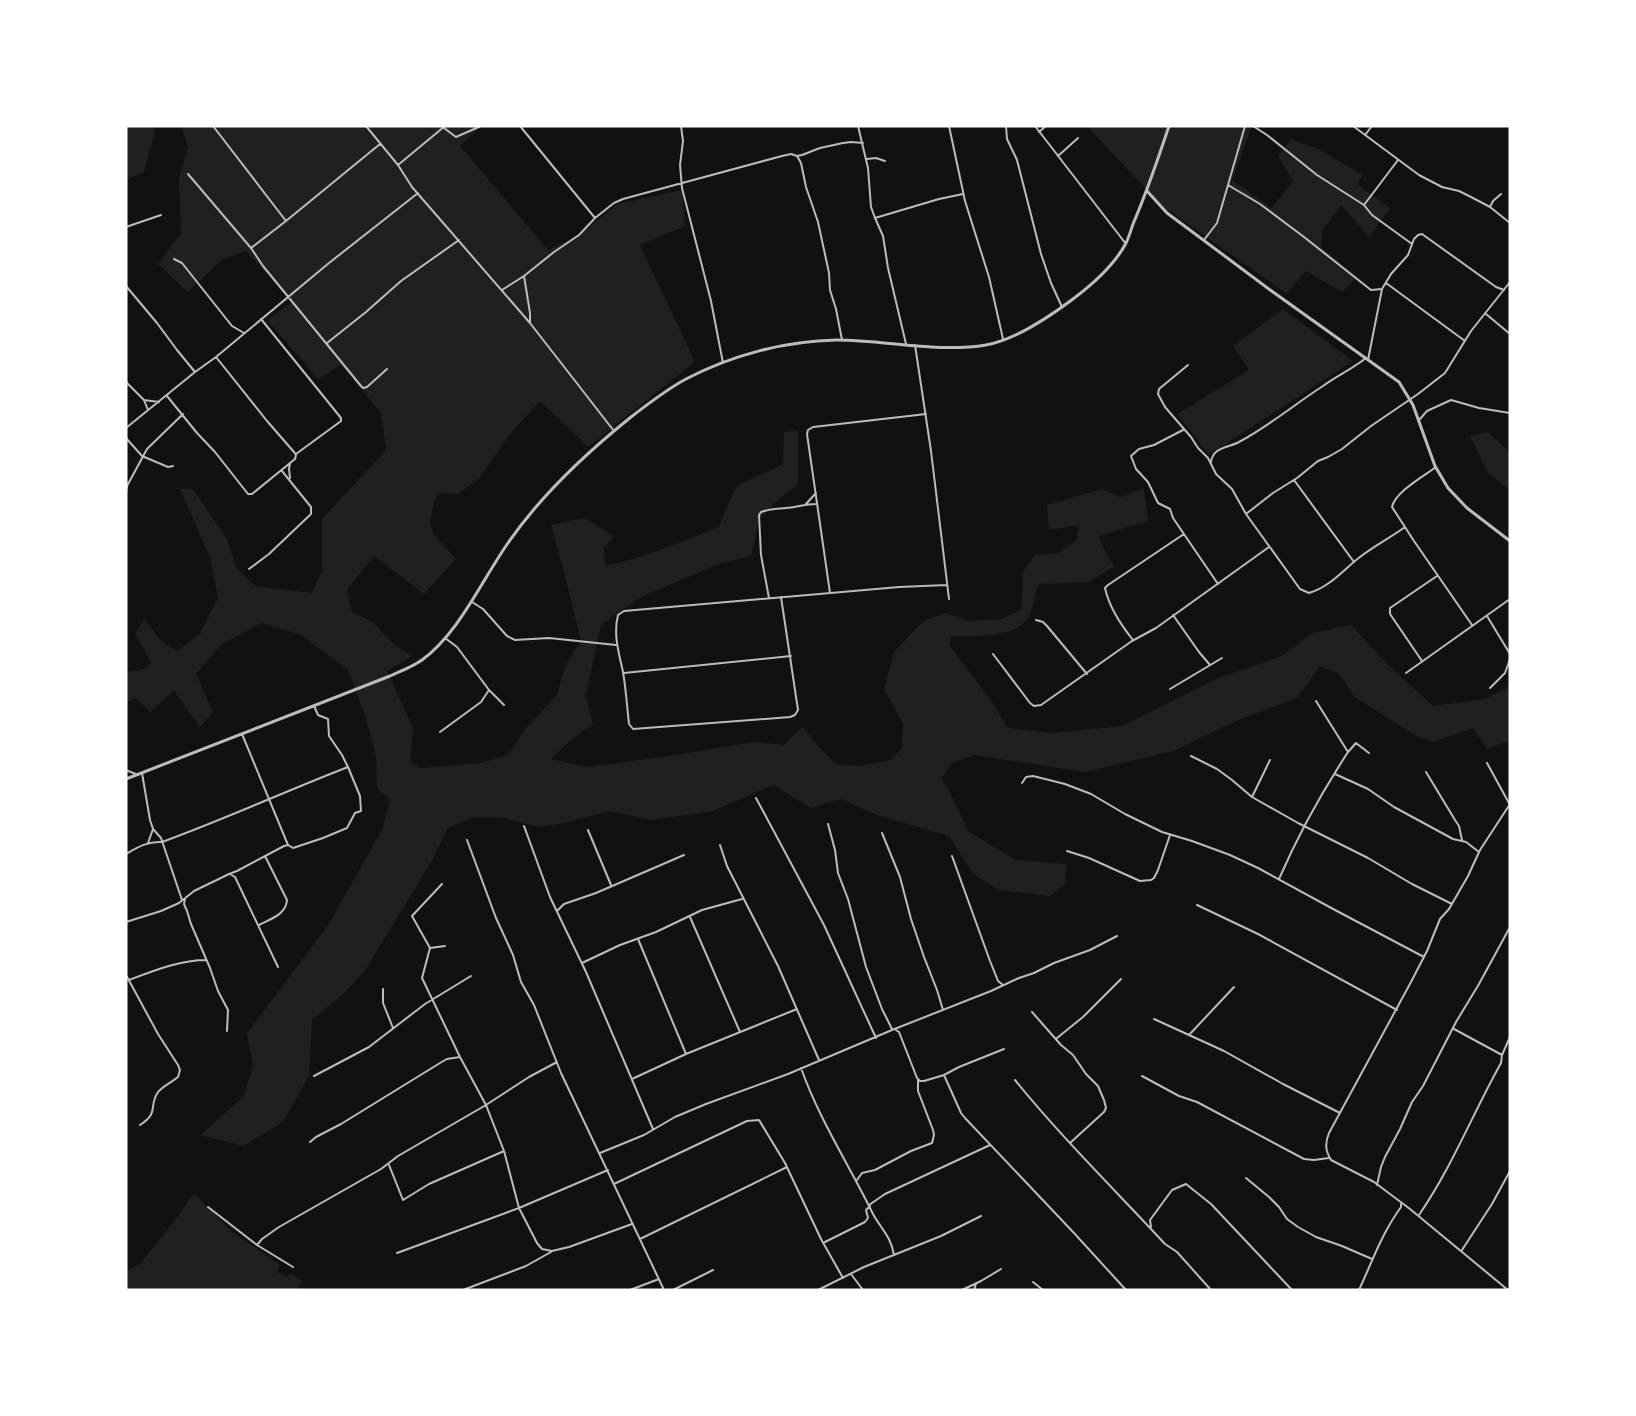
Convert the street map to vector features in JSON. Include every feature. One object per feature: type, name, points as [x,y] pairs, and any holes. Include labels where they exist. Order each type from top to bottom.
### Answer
[{"type":"street","points":[[213,126],[286,221]]},
{"type":"street","points":[[366,126],[418,193],[530,323],[614,431]]},
{"type":"street","points":[[398,165],[444,127],[456,137],[481,126]]},
{"type":"street","points":[[520,126],[595,218]]},
{"type":"street","points":[[858,126],[869,176],[871,207],[884,236],[888,268],[906,344]]},
{"type":"street","points":[[949,126],[963,194],[1003,339]]},
{"type":"street","points":[[1006,126],[1007,139],[1017,160],[1041,254],[1062,307]]},
{"type":"street","points":[[1035,126],[1126,244]]},
{"type":"street","points":[[1039,132],[1046,126]]},
{"type":"street","points":[[126,780],[410,668],[423,659],[445,638],[508,542],[553,488],[614,431],[646,405],[685,379],[764,349],[802,342],[842,340],[954,347],[988,344],[1020,333],[1050,316],[1086,289],[1110,266],[1126,244],[1147,191],[1168,126]]},
{"type":"street","points":[[1204,240],[1217,224],[1245,126]]},
{"type":"street","points":[[1253,126],[1317,175],[1364,205],[1372,215],[1412,244]]},
{"type":"street","points":[[1353,126],[1419,175],[1442,187],[1459,191],[1490,207],[1510,223]]},
{"type":"street","points":[[1365,135],[1372,126]]},
{"type":"street","points":[[680,127],[683,141],[680,165],[681,184],[711,301],[723,363]]},
{"type":"street","points":[[1058,156],[1078,138]]},
{"type":"street","points":[[502,290],[579,235],[595,218],[623,199],[782,156],[791,154],[797,156],[843,143],[863,143]]},
{"type":"street","points":[[251,248],[380,144]]},
{"type":"street","points":[[797,156],[818,222],[842,340]]},
{"type":"street","points":[[866,159],[876,158],[885,161]]},
{"type":"street","points":[[1364,205],[1398,160]]},
{"type":"street","points":[[188,174],[251,248],[263,266],[363,388],[387,369]]},
{"type":"street","points":[[1228,185],[1260,204],[1371,290],[1382,289]]},
{"type":"street","points":[[1147,191],[1167,213],[1399,382],[1410,399],[1436,467],[1448,488],[1467,508],[1510,541]]},
{"type":"street","points":[[126,428],[418,193]]},
{"type":"street","points":[[875,218],[963,194]]},
{"type":"street","points":[[1490,207],[1501,194]]},
{"type":"street","points":[[126,227],[161,215]]},
{"type":"street","points":[[1211,462],[1217,450],[1239,442],[1367,359],[1382,289],[1391,274],[1408,255],[1417,236],[1422,234],[1496,287],[1504,290]]},
{"type":"street","points":[[327,343],[401,281],[459,240]]},
{"type":"street","points":[[174,260],[182,263],[232,326],[244,333]]},
{"type":"street","points":[[524,276],[530,323]]},
{"type":"street","points":[[1246,514],[1318,461],[1342,449],[1448,370],[1471,331],[1510,282]]},
{"type":"street","points":[[1386,283],[1465,341]]},
{"type":"street","points":[[126,286],[195,372]]},
{"type":"street","points":[[522,314],[529,308]]},
{"type":"street","points":[[1486,314],[1510,334]]},
{"type":"street","points":[[167,396],[248,494],[252,494],[270,477],[282,471],[295,459],[296,454],[337,424],[341,418],[261,319]]},
{"type":"street","points":[[915,345],[949,598]]},
{"type":"street","points":[[216,357],[296,454]]},
{"type":"street","points":[[1188,365],[1161,386],[1158,394],[1165,407],[1211,462],[1215,474],[1232,489],[1246,514],[1300,589],[1309,593],[1336,579],[1354,562],[1405,527]]},
{"type":"street","points":[[126,382],[144,400],[148,410]]},
{"type":"street","points":[[144,400],[159,402]]},
{"type":"street","points":[[1419,420],[1427,411],[1451,400],[1510,413]]},
{"type":"street","points":[[126,492],[142,456],[152,442],[183,414]]},
{"type":"street","points":[[830,593],[808,430],[813,427],[926,414]]},
{"type":"street","points":[[1183,429],[1154,445],[1139,449],[1131,456],[1136,469],[1148,482],[1158,503],[1170,509],[1173,518],[1218,584]]},
{"type":"street","points":[[126,438],[142,456],[168,467],[173,466]]},
{"type":"street","points":[[290,463],[291,479]]},
{"type":"street","points":[[1436,467],[1398,495],[1392,507],[1472,626]]},
{"type":"street","points":[[249,569],[269,554],[312,514],[311,507],[291,479],[282,471]]},
{"type":"street","points":[[1294,480],[1354,562]]},
{"type":"street","points":[[806,504],[816,493]]},
{"type":"street","points":[[769,598],[762,555],[760,512],[818,504]]},
{"type":"street","points":[[1133,640],[1121,625],[1105,588],[1185,534]]},
{"type":"street","points":[[993,654],[1030,703],[1034,706],[1041,705],[1133,640],[1156,628],[1269,547]]},
{"type":"street","points":[[1422,661],[1389,610],[1437,576]]},
{"type":"street","points":[[782,597],[798,710],[795,715],[633,729],[629,724],[623,673],[616,645],[616,620],[618,615],[624,611],[769,598],[899,587],[947,585]]},
{"type":"street","points":[[1406,674],[1510,599]]},
{"type":"street","points":[[470,601],[483,609],[507,636],[515,640],[549,638],[616,645]]},
{"type":"street","points":[[1173,615],[1210,665]]},
{"type":"street","points":[[1487,616],[1510,654]]},
{"type":"street","points":[[1036,620],[1047,626],[1087,674]]},
{"type":"street","points":[[445,638],[457,647],[489,690],[504,705]]},
{"type":"street","points":[[623,673],[791,656]]},
{"type":"street","points":[[1170,689],[1222,657]]},
{"type":"street","points":[[1490,688],[1505,673],[1510,659]]},
{"type":"street","points":[[440,732],[481,702],[489,690]]},
{"type":"street","points":[[1316,701],[1348,752]]},
{"type":"street","points":[[242,734],[291,848],[344,830],[349,826],[355,813],[361,811],[360,796],[342,755],[329,736],[328,719],[318,716],[314,706]]},
{"type":"street","points":[[1279,879],[1304,826],[1348,752],[1356,743],[1369,753]]},
{"type":"street","points":[[1191,756],[1217,769],[1252,797],[1452,903]]},
{"type":"street","points":[[1252,797],[1270,760]]},
{"type":"street","points":[[1330,1158],[1326,1149],[1327,1140],[1340,1113],[1424,957],[1440,919],[1452,903],[1479,852],[1510,804],[1487,762]]},
{"type":"street","points":[[126,854],[142,844],[162,842],[348,767]]},
{"type":"street","points":[[126,770],[140,774]]},
{"type":"street","points":[[1426,772],[1455,820],[1462,840]]},
{"type":"street","points":[[140,774],[147,812],[153,829],[162,842],[182,900],[218,991],[228,1010],[227,1030]]},
{"type":"street","points":[[1335,774],[1368,789],[1415,819],[1454,839],[1462,840],[1479,852]]},
{"type":"street","points":[[1022,783],[1026,777],[1033,776],[1065,784],[1091,794],[1125,814],[1170,835],[1230,855],[1424,957]]},
{"type":"street","points":[[756,798],[824,925],[876,1038]]},
{"type":"street","points":[[828,824],[836,850],[838,873],[848,899],[866,967],[882,1009],[894,1029],[899,1032]]},
{"type":"street","points":[[524,826],[550,897],[582,963],[653,1130]]},
{"type":"street","points":[[148,843],[153,829]]},
{"type":"street","points":[[588,830],[612,886]]},
{"type":"street","points":[[882,833],[900,877],[911,919],[943,1010]]},
{"type":"street","points":[[1067,851],[1089,858],[1140,881],[1151,880],[1158,870],[1170,835]]},
{"type":"street","points":[[467,840],[496,918],[513,955],[521,982],[534,1005],[561,1073],[664,1290]]},
{"type":"street","points":[[126,922],[161,911],[194,891],[237,872],[288,845]]},
{"type":"street","points":[[720,845],[726,866],[778,966],[819,1060]]},
{"type":"street","points":[[558,911],[564,904],[684,855]]},
{"type":"street","points":[[258,925],[283,912],[287,905],[287,900],[265,856]]},
{"type":"street","points":[[952,856],[998,981],[1003,986]]},
{"type":"street","points":[[235,877],[237,872]]},
{"type":"street","points":[[229,874],[235,877],[278,967]]},
{"type":"street","points":[[442,884],[412,916],[430,948],[422,978],[459,1057],[486,1106],[504,1151],[519,1208],[537,1243],[542,1249],[552,1251]]},
{"type":"street","points":[[582,963],[714,905],[742,899]]},
{"type":"street","points":[[182,900],[184,904]]},
{"type":"street","points":[[1197,905],[1258,934],[1396,1010]]},
{"type":"street","points":[[690,916],[740,1032]]},
{"type":"street","points":[[1377,1185],[1385,1157],[1412,1102],[1424,1086],[1453,1028],[1510,927]]},
{"type":"street","points":[[600,1153],[653,1130],[675,1117],[996,989],[1053,963],[1090,950],[1117,936]]},
{"type":"street","points":[[638,939],[686,1054]]},
{"type":"street","points":[[430,948],[445,946]]},
{"type":"street","points":[[200,960],[204,954]]},
{"type":"street","points":[[128,982],[147,973],[190,961],[207,960]]},
{"type":"street","points":[[126,975],[158,1035],[180,1070],[178,1077],[158,1092],[151,1116],[140,1125]]},
{"type":"street","points":[[314,1076],[369,1047],[433,1000],[471,976]]},
{"type":"street","points":[[1056,1038],[1083,1017],[1121,979]]},
{"type":"street","points":[[996,989],[998,981]]},
{"type":"street","points":[[1189,1035],[1234,987]]},
{"type":"street","points":[[383,989],[382,1003],[393,1028]]},
{"type":"street","points":[[632,1079],[686,1054],[797,1009]]},
{"type":"street","points":[[1032,1012],[1073,1055],[1086,1074],[1098,1086],[1106,1104],[1104,1112],[1070,1143]]},
{"type":"street","points":[[1154,1019],[1230,1054],[1340,1113]]},
{"type":"street","points":[[857,1180],[862,1173],[875,1170],[932,1143],[934,1136],[917,1087],[918,1080],[899,1032],[900,1027]]},
{"type":"street","points":[[1453,1028],[1502,1055]]},
{"type":"street","points":[[1418,1216],[1464,1138],[1476,1109],[1501,1063],[1510,1037]]},
{"type":"street","points":[[918,1080],[924,1081],[944,1075],[1004,1049]]},
{"type":"street","points":[[310,1142],[440,1062],[459,1057]]},
{"type":"street","points":[[257,1245],[279,1227],[557,1062]]},
{"type":"street","points":[[801,1068],[826,1126],[876,1218],[889,1237],[894,1255]]},
{"type":"street","points":[[944,1075],[961,1113],[1126,1290]]},
{"type":"street","points":[[1142,1076],[1179,1096],[1197,1102],[1304,1159],[1330,1158],[1370,1180],[1405,1205],[1508,1290]]},
{"type":"street","points":[[1015,1080],[1057,1131],[1166,1244],[1177,1252],[1210,1290]]},
{"type":"street","points":[[614,1185],[747,1121],[759,1120],[787,1167],[843,1278]]},
{"type":"street","points":[[824,1243],[865,1222],[868,1218],[869,1205],[885,1194],[990,1145]]},
{"type":"street","points":[[388,1164],[403,1200],[429,1184],[504,1151]]},
{"type":"street","points":[[640,1239],[787,1167]]},
{"type":"street","points":[[397,1253],[519,1208],[608,1170]]},
{"type":"street","points":[[1461,1251],[1492,1204],[1510,1171]]},
{"type":"street","points":[[1370,1180],[1378,1177]]},
{"type":"street","points":[[1246,1178],[1269,1197],[1287,1219],[1298,1227],[1316,1237],[1372,1259]]},
{"type":"street","points":[[1151,1228],[1150,1220],[1172,1190],[1186,1184],[1219,1212],[1292,1290]]},
{"type":"street","points":[[1401,1202],[1401,1207]]},
{"type":"street","points":[[1359,1290],[1394,1215],[1405,1205]]},
{"type":"street","points":[[208,1207],[257,1245],[293,1267]]},
{"type":"street","points":[[818,1290],[981,1216]]},
{"type":"street","points":[[1144,1221],[1150,1220]]},
{"type":"street","points":[[463,1290],[526,1266],[552,1251],[632,1224]]},
{"type":"street","points":[[962,1290],[971,1289],[1001,1269]]},
{"type":"street","points":[[673,1290],[713,1270]]},
{"type":"street","points":[[851,1274],[863,1290]]},
{"type":"street","points":[[630,1290],[659,1279]]},
{"type":"street","points":[[1034,1282],[1043,1290]]},
{"type":"street","points":[[971,1289],[976,1284]]},
{"type":"shaded area","points":[[126,126],[155,126],[155,133],[144,172],[126,180]]},
{"type":"shaded area","points":[[181,126],[481,126],[460,146],[548,250],[579,235],[617,204],[682,190],[685,226],[640,245],[695,362],[588,447],[540,401],[510,434],[479,479],[458,494],[438,493],[431,516],[432,530],[456,559],[424,594],[374,556],[347,589],[352,612],[373,622],[391,642],[412,656],[387,671],[413,728],[410,762],[421,768],[480,763],[508,755],[526,728],[557,695],[565,666],[581,641],[551,525],[584,518],[614,536],[604,547],[605,566],[634,558],[719,527],[737,486],[783,464],[784,432],[798,430],[798,484],[759,520],[751,556],[719,564],[641,597],[601,625],[586,696],[593,724],[551,759],[588,767],[754,742],[784,745],[803,727],[837,765],[860,766],[891,760],[902,748],[903,723],[884,689],[894,652],[923,621],[946,613],[969,621],[1002,619],[1022,609],[1023,571],[1035,555],[1058,553],[1077,540],[1079,525],[1049,530],[1047,505],[1102,489],[1120,497],[1144,488],[1148,521],[1099,536],[1114,566],[1089,582],[1038,584],[1029,616],[1015,629],[994,635],[951,636],[949,645],[992,702],[1008,728],[1052,733],[1122,726],[1218,678],[1282,656],[1312,633],[1351,625],[1385,662],[1433,706],[1485,699],[1510,686],[1510,741],[1487,749],[1473,728],[1433,742],[1416,736],[1355,697],[1339,674],[1320,666],[1297,698],[1243,718],[1173,751],[1085,772],[974,755],[952,763],[941,779],[969,832],[1016,860],[1066,864],[1065,884],[1050,896],[999,890],[973,874],[949,836],[877,815],[841,799],[811,808],[773,785],[713,811],[651,820],[610,811],[560,824],[537,827],[504,818],[473,817],[447,829],[433,859],[364,972],[342,995],[312,1020],[309,1076],[283,1122],[243,1146],[200,1135],[243,1097],[253,1067],[247,1033],[328,925],[382,830],[390,800],[377,788],[376,757],[366,718],[348,670],[301,635],[261,623],[221,645],[196,674],[213,712],[200,727],[174,691],[150,712],[136,698],[126,702],[126,672],[142,670],[151,663],[135,633],[145,619],[159,639],[177,651],[200,634],[218,598],[210,557],[180,489],[193,489],[227,539],[236,567],[255,586],[312,593],[322,571],[322,519],[386,450],[381,413],[341,365],[318,379],[267,320],[292,302],[246,251],[221,260],[188,292],[158,264],[181,233],[179,177],[188,147]]},
{"type":"shaded area","points":[[1087,126],[1252,126],[1232,180],[1272,208],[1293,181],[1278,156],[1291,139],[1318,149],[1363,175],[1357,184],[1390,208],[1369,237],[1341,205],[1322,231],[1321,247],[1357,277],[1342,292],[1306,271],[1287,294],[1160,204]]},
{"type":"shaded area","points":[[1283,309],[1353,361],[1209,455],[1177,414],[1249,370],[1233,346]]},
{"type":"shaded area","points":[[1488,432],[1510,453],[1510,490],[1488,473],[1470,436]]},
{"type":"shaded area","points":[[194,1193],[232,1232],[279,1264],[278,1272],[286,1277],[291,1273],[302,1281],[298,1290],[126,1290],[126,1271],[140,1264]]}]
